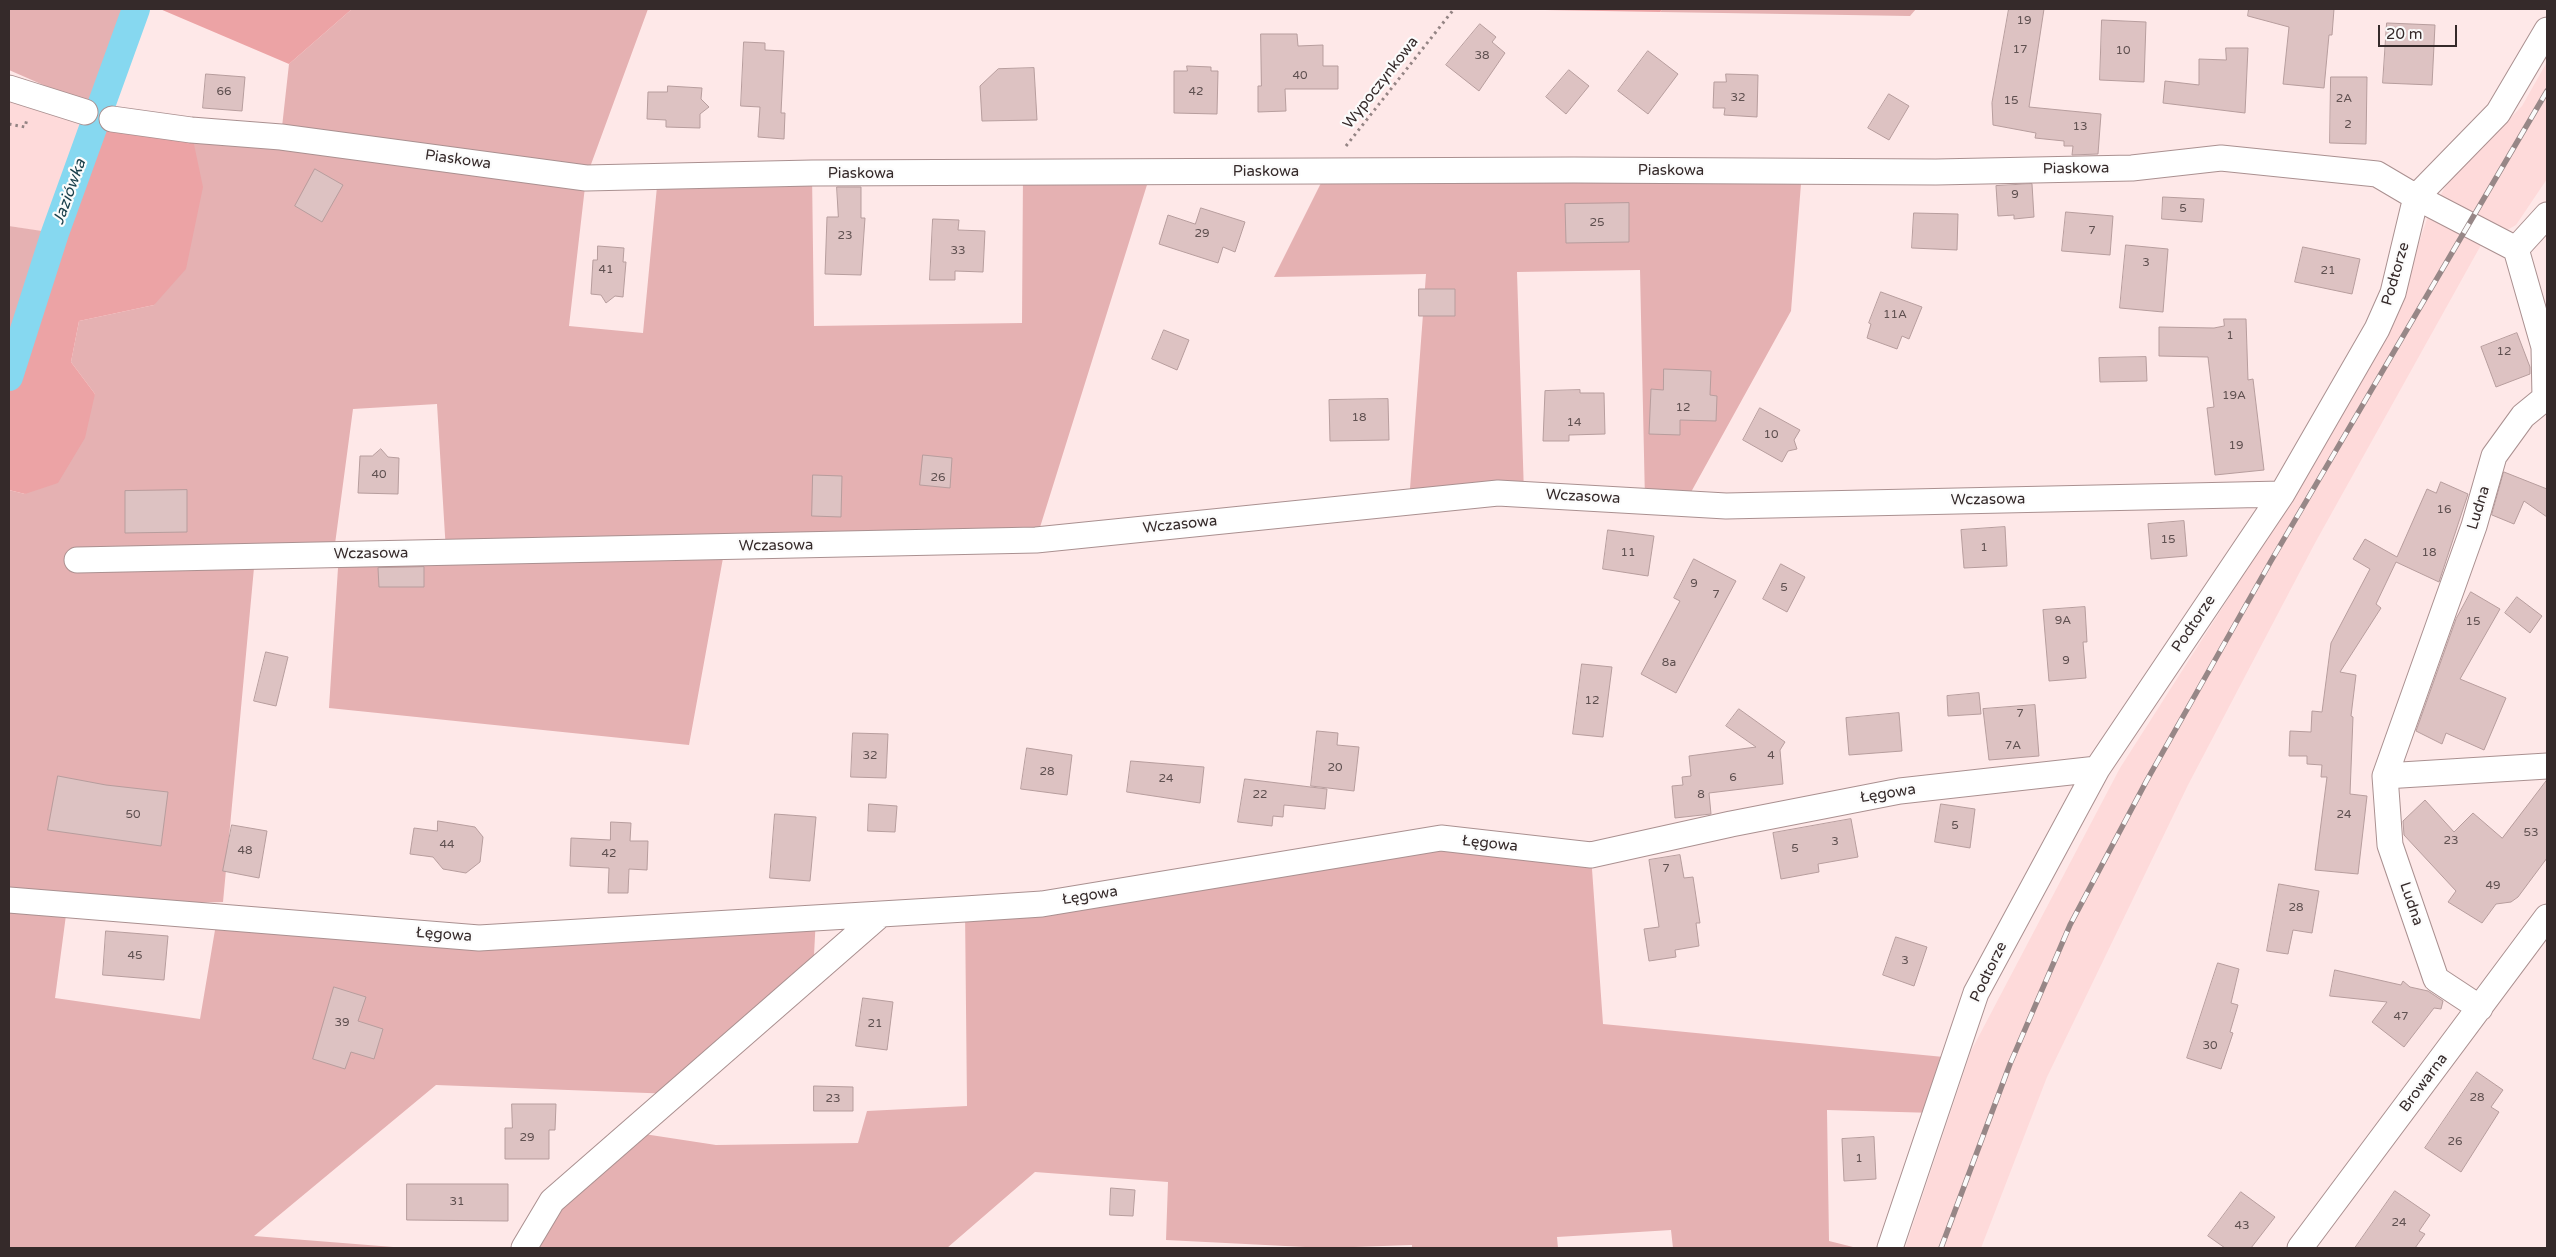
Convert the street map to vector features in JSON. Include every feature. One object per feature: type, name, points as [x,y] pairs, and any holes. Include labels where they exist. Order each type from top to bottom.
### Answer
[{"type":"street","points":[[2547,30],[2498,112],[2416,197],[2516,249],[2547,215]]},
{"type":"street","points":[[9,88],[85,112]]},
{"type":"street","name":"Piaskowa","points":[[112,119],[192,130],[281,136],[586,178],[812,173],[1936,172],[2132,168],[2221,158],[2377,174],[2416,197]]},
{"type":"street","name":"Podtorze","points":[[1890,1248],[1976,993],[2096,769],[2282,494],[2377,329],[2393,293],[2416,197]]},
{"type":"street","name":"Ludna","points":[[2480,1008],[2436,979],[2390,845],[2386,776],[2474,526],[2494,456],[2523,416],[2546,400],[2544,347],[2516,249]]},
{"type":"street","name":"Wczasowa","points":[[77,560],[1036,540],[1498,493],[1726,506],[2282,494]]},
{"type":"street","points":[[2386,776],[2547,766]]},
{"type":"street","name":"Łęgowa","points":[[9,900],[480,938],[1042,904],[1441,838],[1591,855],[1731,824],[1900,791],[2096,769]]},
{"type":"street","points":[[524,1248],[552,1201],[881,914]]},
{"type":"street","name":"Browarna","points":[[2300,1248],[2547,917]]},
{"type":"path","name":"Wypoczynkowa","points":[[1327,172],[1454,9]]},
{"type":"shaded area","points":[[9,9],[124,9],[89,105],[9,70]]},
{"type":"shaded area","points":[[160,9],[352,9],[289,64]]},
{"type":"shaded area","points":[[352,9],[648,9],[586,178],[569,326],[643,333],[658,176],[812,173],[814,326],[1022,323],[1023,174],[1151,172],[1036,540],[725,547],[689,745],[329,708],[338,568],[446,552],[437,404],[353,409],[335,544],[255,557],[223,902],[71,906],[9,900],[9,490],[25,494],[95,394],[71,362],[79,321],[154,305],[191,130],[281,136],[289,64]]},
{"type":"shaded area","points":[[1546,9],[1663,9],[1660,12]]},
{"type":"shaded area","points":[[1663,9],[1916,9],[1910,16],[1660,12]]},
{"type":"shaded area","points":[[2547,62],[2547,179],[2516,225],[2481,245],[2315,543],[2188,785],[2047,1077],[1981,1248],[1905,1248],[1971,1051],[2120,768],[2293,497],[2394,316],[2428,216],[2450,179],[2522,106]]},
{"type":"shaded area","points":[[9,100],[85,117],[45,232],[9,226]]},
{"type":"shaded area","points":[[99,115],[191,130],[203,187],[186,269],[154,305],[79,321],[71,362],[95,394],[85,438],[58,483],[25,494],[9,490],[9,380]]},
{"type":"shaded area","points":[[1327,171],[1802,171],[1791,311],[1685,503],[1645,501],[1640,270],[1517,272],[1524,494],[1409,502],[1426,274],[1274,277]]},
{"type":"shaded area","points":[[9,226],[55,233],[9,377]]},
{"type":"shaded area","points":[[1441,838],[1591,855],[1603,1024],[1954,1058],[1935,1113],[1827,1110],[1829,1241],[1857,1248],[1673,1248],[1671,1230],[1557,1237],[1558,1248],[1412,1248],[1412,1245],[1325,1248],[1166,1240],[1168,1182],[1035,1172],[947,1248],[524,1248],[631,1132],[716,1145],[858,1143],[867,1111],[967,1106],[965,909]]},
{"type":"shaded area","points":[[9,907],[66,915],[55,998],[200,1019],[215,930],[480,938],[816,917],[813,974],[674,1094],[436,1085],[254,1236],[406,1248],[9,1248]]},
{"type":"building","points":[[2009,9],[2044,9],[2029,107],[2101,114],[2098,154],[2072,155],[2073,146],[2064,146],[2064,141],[2035,138],[2036,133],[1993,125],[1992,103]]},
{"type":"building","points":[[2249,9],[2334,9],[2332,35],[2329,35],[2324,88],[2283,84],[2289,27],[2248,16]]},
{"type":"building","points":[[2102,20],[2146,22],[2144,82],[2100,80]]},
{"type":"building","points":[[2387,23],[2435,25],[2432,85],[2383,83]]},
{"type":"building","points":[[1480,24],[1496,37],[1492,42],[1505,53],[1479,91],[1446,65]]},
{"type":"building","points":[[1261,34],[1297,34],[1298,46],[1323,45],[1323,66],[1338,66],[1338,89],[1285,89],[1286,111],[1258,112],[1258,86],[1261,86]]},
{"type":"building","points":[[744,42],[765,43],[765,50],[784,51],[781,113],[785,113],[784,139],[758,137],[760,107],[741,106]]},
{"type":"building","points":[[2226,48],[2248,48],[2245,113],[2163,103],[2165,81],[2199,85],[2199,59],[2226,60]]},
{"type":"building","points":[[1648,51],[1678,74],[1648,114],[1618,91]]},
{"type":"building","points":[[1187,66],[1211,67],[1211,71],[1218,71],[1217,114],[1174,113],[1174,71],[1187,71]]},
{"type":"building","points":[[1034,68],[1037,120],[982,121],[980,86],[998,69]]},
{"type":"building","points":[[1569,70],[1589,86],[1566,114],[1546,97]]},
{"type":"building","points":[[206,74],[245,77],[242,111],[203,108]]},
{"type":"building","points":[[1726,74],[1758,75],[1757,117],[1724,115],[1725,108],[1713,108],[1714,82],[1726,82]]},
{"type":"building","points":[[2331,77],[2367,77],[2366,144],[2330,143]]},
{"type":"building","points":[[668,86],[702,88],[701,99],[709,107],[700,114],[700,128],[666,127],[666,120],[647,119],[648,92],[667,92]]},
{"type":"building","points":[[1889,94],[1909,106],[1889,140],[1868,128]]},
{"type":"building","points":[[315,169],[343,185],[322,222],[295,206]]},
{"type":"building","points":[[2032,184],[2034,217],[2014,219],[2014,215],[1998,216],[1996,186]]},
{"type":"building","points":[[837,187],[861,187],[861,218],[865,218],[861,275],[825,274],[827,217],[838,217]]},
{"type":"building","points":[[2163,197],[2204,199],[2202,222],[2162,219]]},
{"type":"building","points":[[1629,203],[1629,242],[1566,243],[1565,204]]},
{"type":"building","points":[[1201,208],[1245,222],[1235,252],[1223,247],[1218,263],[1159,244],[1168,215],[1195,224]]},
{"type":"building","points":[[2066,212],[2113,216],[2110,255],[2062,251]]},
{"type":"building","points":[[1914,213],[1958,214],[1957,250],[1912,248]]},
{"type":"building","points":[[933,219],[959,220],[958,230],[985,231],[983,272],[955,271],[955,280],[930,280]]},
{"type":"building","points":[[2126,245],[2168,249],[2163,312],[2120,308]]},
{"type":"building","points":[[598,246],[624,248],[623,262],[626,262],[623,297],[615,296],[606,303],[601,295],[591,294],[593,260],[597,260]]},
{"type":"building","points":[[2303,247],[2360,259],[2352,294],[2295,282]]},
{"type":"building","points":[[1419,289],[1455,289],[1455,316],[1419,316]]},
{"type":"building","points":[[1881,292],[1922,307],[1909,339],[1902,336],[1897,349],[1867,338],[1871,324],[1869,323]]},
{"type":"building","points":[[2224,319],[2246,319],[2248,380],[2253,379],[2264,470],[2215,475],[2207,408],[2214,407],[2208,357],[2159,356],[2159,327],[2214,328],[2224,326]]},
{"type":"building","points":[[1164,330],[1189,340],[1177,370],[1152,359]]},
{"type":"building","points":[[2517,333],[2530,367],[2530,374],[2496,387],[2481,347]]},
{"type":"building","points":[[2146,357],[2147,381],[2100,382],[2099,358]]},
{"type":"building","points":[[1664,369],[1711,371],[1710,395],[1717,396],[1716,421],[1680,420],[1680,435],[1649,434],[1651,389],[1663,390]]},
{"type":"building","points":[[1580,390],[1580,393],[1604,393],[1605,434],[1569,435],[1569,441],[1543,441],[1545,391]]},
{"type":"building","points":[[1388,399],[1389,440],[1330,441],[1329,400]]},
{"type":"building","points":[[1760,408],[1800,430],[1794,440],[1797,449],[1788,451],[1782,462],[1743,440]]},
{"type":"building","points":[[381,449],[388,457],[399,458],[398,494],[358,493],[360,456],[372,456]]},
{"type":"building","points":[[923,455],[952,458],[950,488],[920,485]]},
{"type":"building","points":[[2504,472],[2547,489],[2547,517],[2524,501],[2514,524],[2492,515]]},
{"type":"building","points":[[813,475],[842,476],[841,517],[812,516]]},
{"type":"building","points":[[2441,482],[2468,494],[2439,582],[2396,562],[2376,604],[2381,608],[2340,672],[2356,675],[2351,716],[2353,717],[2350,794],[2367,796],[2358,874],[2315,870],[2327,777],[2321,777],[2322,765],[2307,764],[2307,756],[2289,756],[2290,731],[2311,732],[2312,711],[2322,712],[2331,643],[2370,569],[2353,559],[2365,539],[2397,557],[2427,489],[2436,493]]},
{"type":"building","points":[[187,490],[187,532],[125,533],[125,491]]},
{"type":"building","points":[[2184,521],[2187,556],[2151,559],[2148,524]]},
{"type":"building","points":[[2005,527],[2007,566],[1964,568],[1961,530]]},
{"type":"building","points":[[1608,530],[1654,536],[1648,576],[1603,569]]},
{"type":"building","points":[[1694,559],[1736,581],[1676,693],[1641,674],[1680,601],[1674,598]]},
{"type":"building","points":[[1781,564],[1805,577],[1787,612],[1763,599]]},
{"type":"building","points":[[424,567],[424,587],[379,587],[378,568]]},
{"type":"building","points":[[2471,592],[2500,609],[2460,679],[2506,698],[2484,750],[2446,733],[2442,744],[2416,731],[2456,619]]},
{"type":"building","points":[[2517,597],[2542,616],[2530,633],[2505,613]]},
{"type":"building","points":[[2085,607],[2087,642],[2083,642],[2086,678],[2049,681],[2043,610]]},
{"type":"building","points":[[266,652],[288,657],[276,706],[254,701]]},
{"type":"building","points":[[1582,664],[1612,667],[1603,737],[1573,734]]},
{"type":"building","points":[[1979,693],[1981,714],[1948,716],[1947,696]]},
{"type":"building","points":[[2035,705],[2039,756],[1989,760],[1983,709]]},
{"type":"building","points":[[1739,709],[1785,742],[1780,750],[1783,784],[1709,793],[1711,814],[1675,818],[1672,786],[1683,785],[1682,777],[1691,776],[1689,756],[1756,747],[1726,726]]},
{"type":"building","points":[[1899,713],[1902,751],[1849,755],[1846,718]]},
{"type":"building","points":[[1317,731],[1338,733],[1337,745],[1359,747],[1354,791],[1311,786]]},
{"type":"building","points":[[853,733],[888,734],[886,778],[851,777]]},
{"type":"building","points":[[1027,748],[1072,755],[1067,795],[1021,789]]},
{"type":"building","points":[[1131,761],[1204,767],[1200,803],[1127,792]]},
{"type":"building","points":[[58,776],[106,785],[168,792],[161,846],[48,830]]},
{"type":"building","points":[[1245,779],[1327,789],[1325,809],[1284,805],[1283,817],[1273,816],[1272,826],[1238,822]]},
{"type":"building","points":[[2547,780],[2547,858],[2518,897],[2511,902],[2496,904],[2482,923],[2448,902],[2456,891],[2404,835],[2403,821],[2425,800],[2454,832],[2473,813],[2502,838]]},
{"type":"building","points":[[869,804],[897,806],[895,832],[868,831]]},
{"type":"building","points":[[1941,804],[1975,809],[1970,848],[1935,842]]},
{"type":"building","points":[[775,814],[816,817],[810,881],[770,878]]},
{"type":"building","points":[[1851,819],[1858,857],[1818,864],[1819,872],[1781,879],[1773,833]]},
{"type":"building","points":[[438,821],[475,827],[483,837],[480,862],[466,873],[443,869],[433,857],[410,854],[414,828],[437,831]]},
{"type":"building","points":[[611,822],[631,823],[630,841],[648,841],[647,870],[629,869],[628,893],[608,893],[609,868],[570,866],[571,838],[610,840]]},
{"type":"building","points":[[232,825],[267,831],[259,878],[223,871]]},
{"type":"building","points":[[1680,855],[1684,878],[1693,877],[1700,923],[1696,923],[1699,946],[1675,950],[1676,957],[1649,961],[1644,929],[1659,927],[1649,860]]},
{"type":"building","points":[[2279,884],[2319,891],[2312,933],[2293,930],[2288,954],[2267,951]]},
{"type":"building","points":[[106,931],[168,936],[164,980],[103,975]]},
{"type":"building","points":[[1896,937],[1927,947],[1914,986],[1883,975]]},
{"type":"building","points":[[2218,963],[2239,969],[2231,1003],[2238,1005],[2230,1032],[2233,1033],[2221,1069],[2187,1058]]},
{"type":"building","points":[[2335,970],[2401,985],[2403,981],[2410,987],[2428,991],[2443,1001],[2441,1009],[2434,1008],[2404,1047],[2372,1022],[2387,1002],[2330,996]]},
{"type":"building","points":[[334,987],[366,997],[358,1021],[383,1029],[374,1059],[351,1052],[345,1069],[313,1059]]},
{"type":"building","points":[[863,998],[893,1002],[887,1050],[856,1046]]},
{"type":"building","points":[[2477,1072],[2503,1090],[2491,1107],[2499,1112],[2461,1172],[2425,1148]]},
{"type":"building","points":[[814,1086],[853,1087],[853,1111],[814,1111]]},
{"type":"building","points":[[512,1104],[556,1104],[555,1130],[549,1130],[549,1159],[505,1159],[505,1128],[512,1128]]},
{"type":"building","points":[[1874,1137],[1876,1179],[1844,1181],[1842,1139]]},
{"type":"building","points":[[407,1184],[508,1184],[508,1221],[407,1220]]},
{"type":"building","points":[[1111,1188],[1135,1190],[1133,1216],[1110,1215]]},
{"type":"building","points":[[2395,1191],[2430,1215],[2419,1231],[2425,1234],[2415,1248],[2355,1248]]},
{"type":"building","points":[[2241,1192],[2275,1217],[2251,1248],[2225,1248],[2208,1236]]},
{"type":"waterway","name":"Jaziówka","points":[[9,377],[55,233],[136,9]]},
{"type":"railway","points":[[1941,1248],[2010,1064],[2070,925],[2147,780],[2271,561],[2547,91]]}]
